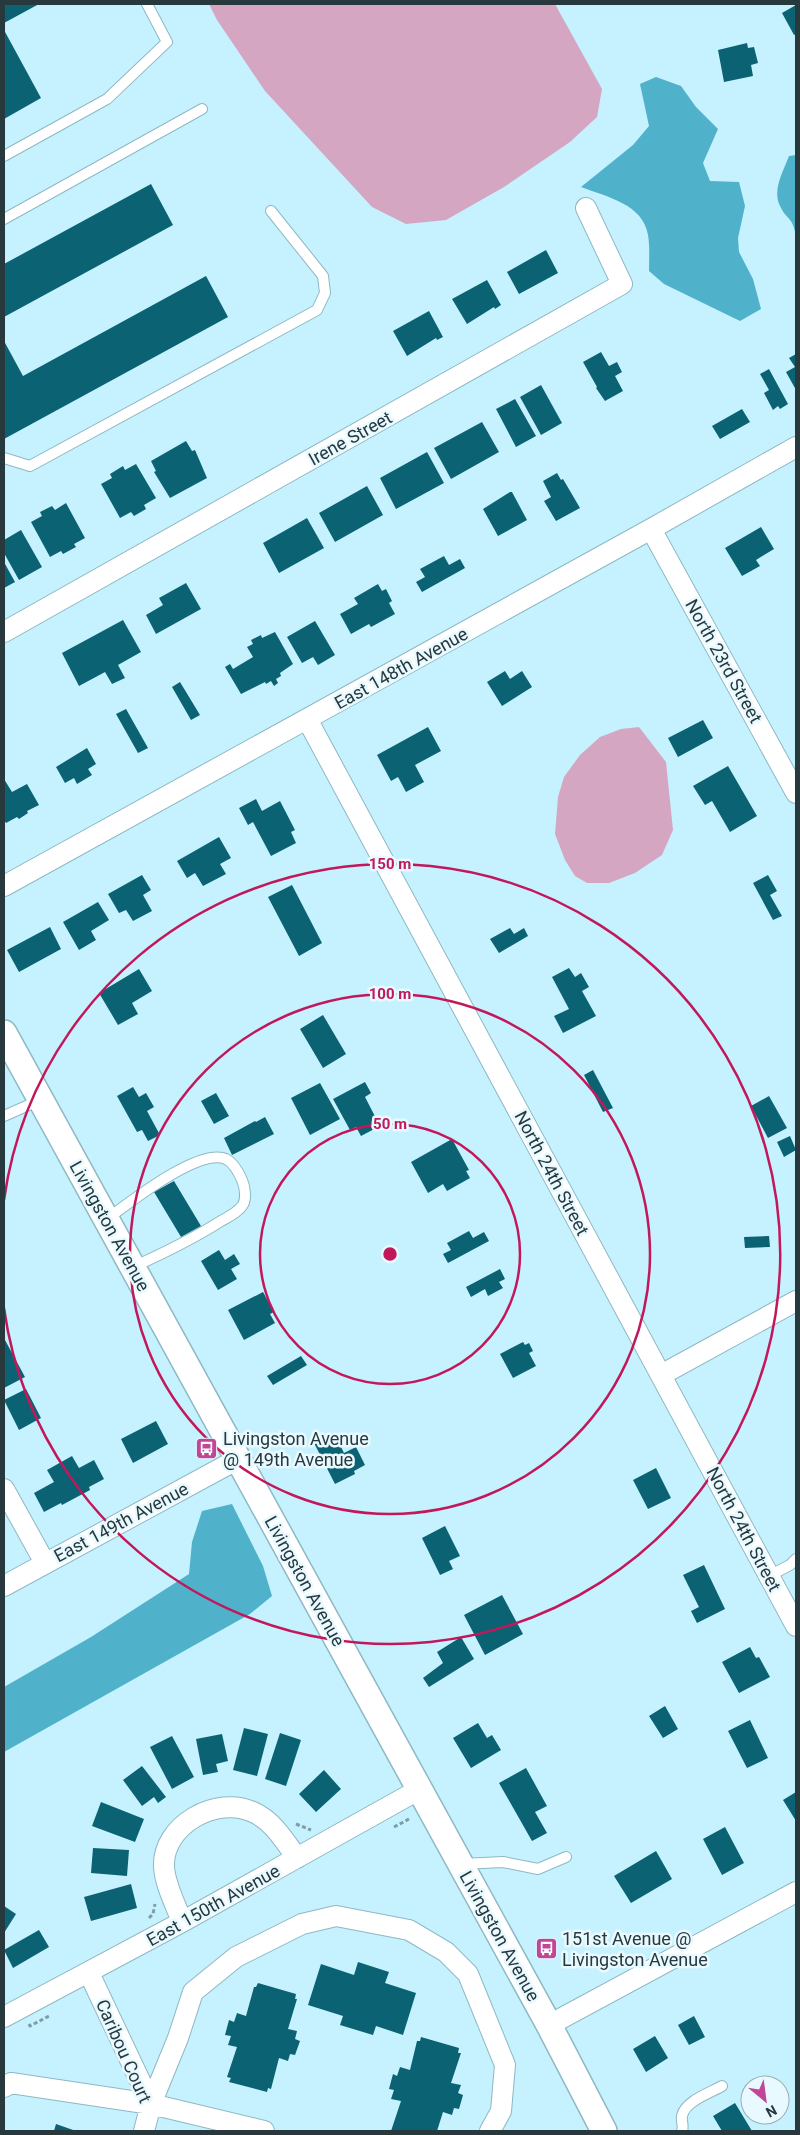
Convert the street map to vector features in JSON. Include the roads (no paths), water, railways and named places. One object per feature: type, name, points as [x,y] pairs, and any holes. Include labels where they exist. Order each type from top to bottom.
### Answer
[{"type":"street","name":"Irene Street","points":[[4,632],[622,284],[586,208]]},
{"type":"street","name":"East 148th Avenue","points":[[4,886],[796,447]]},
{"type":"street","name":"North 23rd Street","points":[[651,529],[796,793]]},
{"type":"street","name":"North 24th Street","points":[[307,719],[796,1626]]},
{"type":"street","name":"Livingston Avenue","points":[[4,1033],[549,2025],[604,2131]]},
{"type":"street","points":[[661,1375],[796,1301]]},
{"type":"street","name":"East 149th Avenue","points":[[4,1586],[238,1459]]},
{"type":"street","points":[[4,1489],[45,1563]]},
{"type":"street","name":"East 150th Avenue","points":[[4,2017],[89,1973],[420,1789]]},
{"type":"street","points":[[182,1922],[164,1868],[165,1853],[172,1838],[184,1824],[199,1814],[214,1808],[234,1806],[251,1811],[265,1818],[276,1829],[297,1858]]},
{"type":"street","points":[[549,2025],[796,1892]]},
{"type":"street","points":[[151,2104],[178,2038],[193,1992],[236,1957],[302,1924],[336,1916],[409,1930],[446,1952],[468,1974],[505,2065],[500,2111],[490,2131]]},
{"type":"street","name":"Caribou Court","points":[[89,1973],[151,2104],[144,2131]]},
{"type":"street","points":[[4,2087],[11,2083],[151,2104],[264,2131]]},
{"type":"lane","points":[[4,156],[108,99],[167,42],[147,4]]},
{"type":"lane","points":[[4,219],[202,109]]},
{"type":"lane","points":[[4,458],[30,466],[317,310],[325,293],[323,276],[271,211]]},
{"type":"lane","points":[[7,1111],[41,1100]]},
{"type":"lane","points":[[106,1219],[189,1164],[218,1158],[227,1159],[235,1167],[243,1182],[245,1194],[244,1204],[238,1210],[196,1237],[133,1267]]},
{"type":"lane","points":[[769,1576],[790,1565],[796,1559]]},
{"type":"lane","points":[[461,1864],[503,1862],[538,1869],[566,1857]]},
{"type":"lane","points":[[682,2131],[682,2117],[686,2106],[722,2086]]},
{"type":"water","points":[[656,77],[681,86],[696,107],[718,129],[703,163],[710,181],[739,182],[745,206],[738,238],[739,252],[753,279],[761,309],[740,321],[664,284],[649,271],[648,235],[645,224],[639,216],[612,198],[581,187],[633,145],[649,126],[640,84]]},
{"type":"water","points":[[796,155],[796,237],[791,222],[780,206],[777,194],[779,181],[789,156]]},
{"type":"water","points":[[232,1504],[263,1566],[272,1596],[250,1614],[4,1752],[4,1687],[91,1637],[189,1574],[192,1542],[202,1511]]},
{"type":"place","name":"Livingston Avenue @ 149th Avenue","points":[[207,1448]]},
{"type":"place","name":"151st Avenue @ Livingston Avenue","points":[[546,1948]]}]
